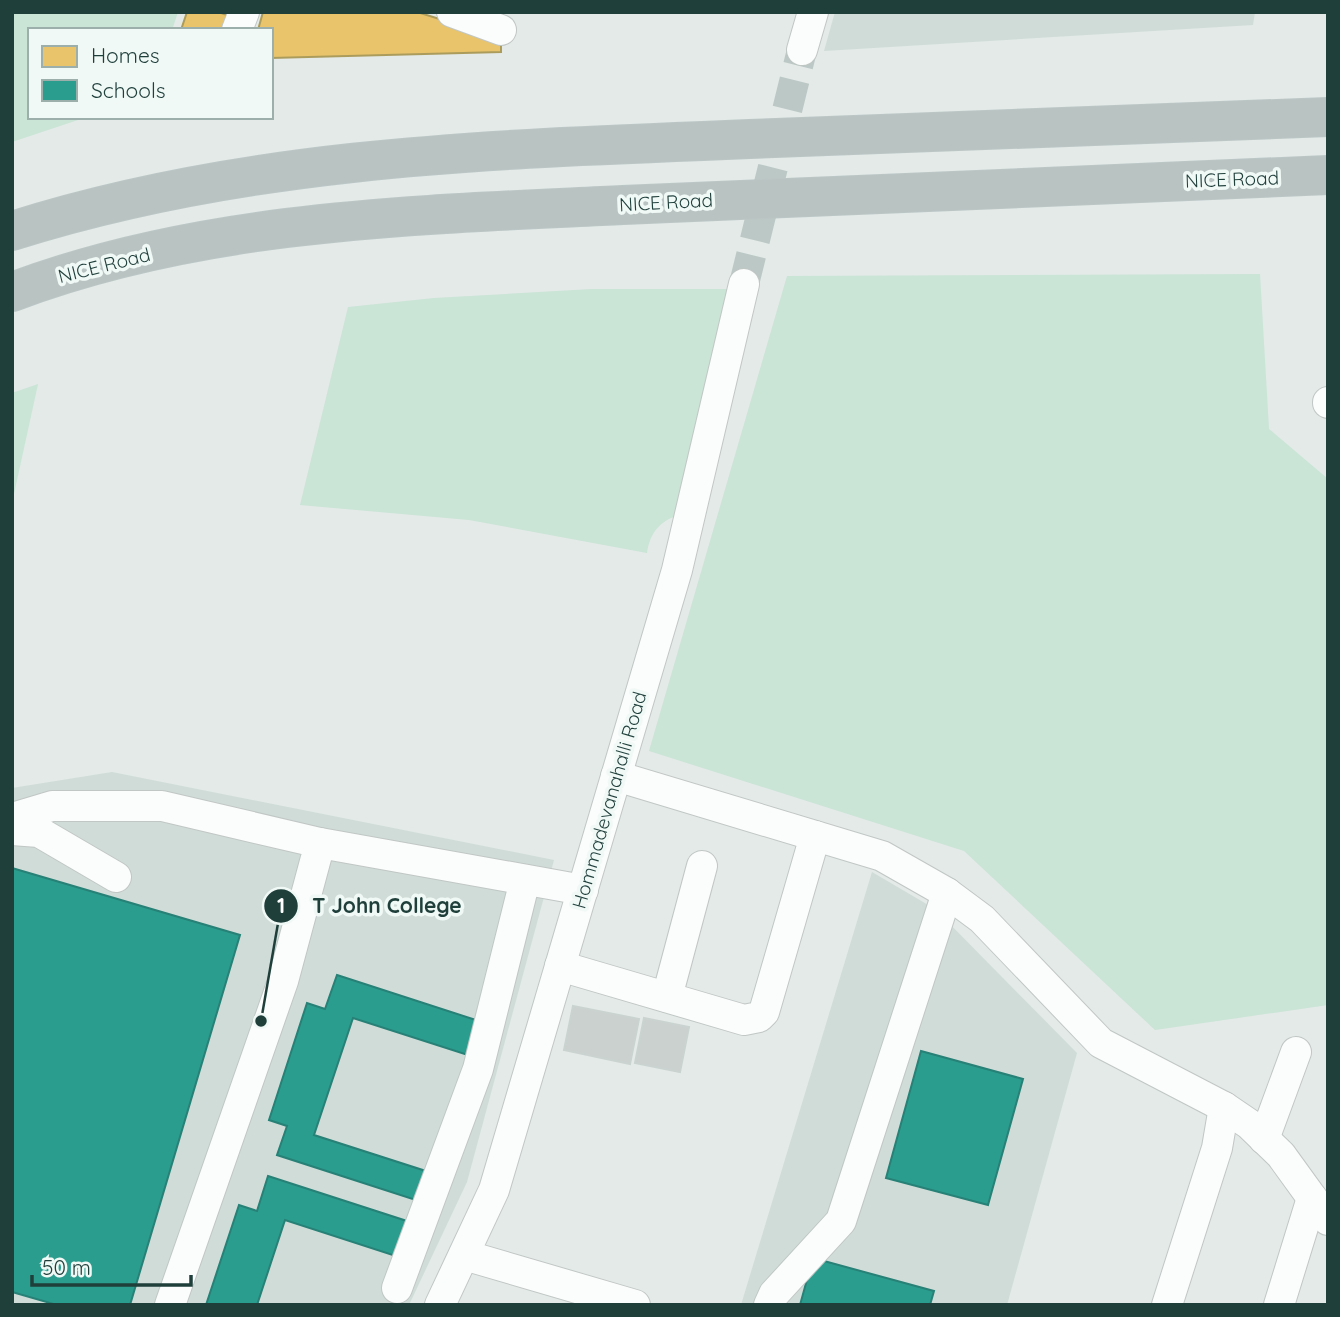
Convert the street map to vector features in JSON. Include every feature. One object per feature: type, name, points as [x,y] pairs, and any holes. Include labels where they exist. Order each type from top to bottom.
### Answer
[{"type":"highway","points":[[12,231],[99,205],[197,184],[280,170],[394,157],[594,145],[1328,117]]},
{"type":"highway","name":"NICE Road","points":[[12,292],[113,261],[305,226],[399,218],[833,194],[1328,175]]},
{"type":"street","points":[[452,12],[501,30]]},
{"type":"street","points":[[802,50],[813,12]]},
{"type":"street","name":"Hommadevanahalli Road","points":[[440,1305],[494,1190],[677,570],[744,284]]},
{"type":"street","points":[[616,776],[882,856],[947,892],[982,919],[1101,1043],[1224,1107],[1281,1155],[1320,1209],[1279,1305]]},
{"type":"street","points":[[12,818],[52,806],[162,806],[320,843],[583,890]]},
{"type":"street","points":[[12,830],[39,832],[116,877]]},
{"type":"street","points":[[560,966],[744,1020],[759,1017],[764,1012],[815,836]]},
{"type":"street","points":[[170,1305],[283,981],[320,843]]},
{"type":"street","points":[[667,997],[702,866]]},
{"type":"street","points":[[397,1288],[478,1069],[525,880]]},
{"type":"street","points":[[769,1305],[774,1294],[841,1221],[947,892]]},
{"type":"street","points":[[1264,1139],[1296,1052]]},
{"type":"street","points":[[1167,1305],[1217,1148],[1224,1107]]},
{"type":"street","points":[[464,1255],[635,1305]]},
{"type":"shaded area","points":[[835,12],[1255,12],[1253,25],[824,51]]},
{"type":"shaded area","points":[[112,772],[554,860],[467,1182],[409,1305],[12,1305],[12,788]]},
{"type":"shaded area","points":[[872,872],[935,909],[1077,1053],[1007,1305],[741,1305]]},
{"type":"green space","points":[[12,12],[178,12],[173,28],[28,28],[28,119],[81,119],[12,142]]},
{"type":"green space","points":[[1260,274],[1269,429],[1328,479],[1328,1005],[1155,1030],[964,851],[649,751],[787,276]]},
{"type":"green space","points":[[592,289],[734,289],[683,514],[658,527],[651,538],[647,553],[469,520],[300,505],[348,307],[434,298]]},
{"type":"green space","points":[[38,384],[12,503],[12,393]]},
{"type":"building: Homes","points":[[187,12],[218,12],[236,18],[234,28],[182,28]]},
{"type":"building: Homes","points":[[263,12],[417,12],[501,38],[501,52],[273,58],[273,28],[259,28]]},
{"type":"building: Schools","points":[[12,868],[240,935],[130,1305],[57,1305],[12,1292]]},
{"type":"building: Schools","points":[[337,975],[482,1022],[471,1056],[353,1018],[314,1135],[432,1173],[422,1202],[277,1155],[287,1126],[269,1120],[307,1003],[325,1009]]},
{"type":"building: Schools","points":[[921,1051],[1023,1079],[988,1205],[886,1178]]},
{"type":"building: Schools","points":[[268,1176],[413,1223],[402,1258],[285,1220],[257,1305],[206,1305],[239,1205],[257,1211]]},
{"type":"building: Schools","points":[[813,1258],[934,1291],[930,1305],[800,1305]]},
{"type":"building: Other","points":[[573,1006],[639,1019],[630,1064],[564,1050]]},
{"type":"building: Other","points":[[644,1018],[689,1027],[680,1072],[635,1063]]},
{"type":"tunnel","points":[[744,284],[802,50]]},
{"type":"place","name":"T John College","points":[[261,1021]]}]
